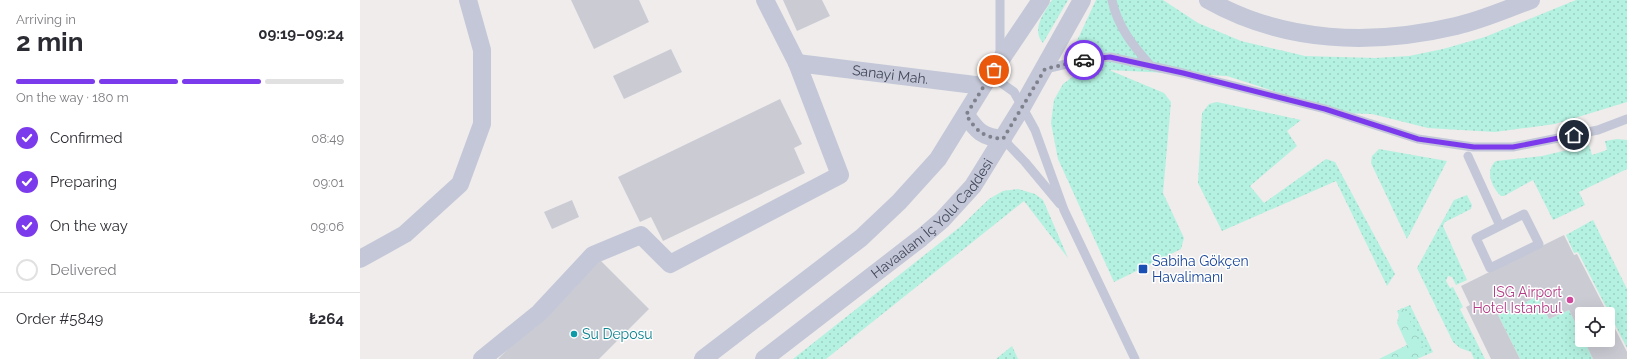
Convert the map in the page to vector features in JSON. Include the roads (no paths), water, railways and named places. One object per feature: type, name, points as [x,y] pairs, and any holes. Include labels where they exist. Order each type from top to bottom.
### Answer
[{"type":"street","points":[[360,259],[405,234],[460,184],[482,124],[482,50],[468,0]]},
{"type":"street","points":[[482,359],[539,313],[593,254],[640,235],[670,264],[840,175],[797,63],[765,0]]},
{"type":"street","points":[[703,359],[861,238],[938,159],[985,83],[1041,0]]},
{"type":"street","name":"Havaalanı İç Yolu Caddesi","points":[[764,359],[921,238],[942,220],[972,186],[1003,139],[1045,69],[1082,0]]},
{"type":"street","points":[[1208,0],[1252,21],[1283,30],[1314,36],[1344,38],[1373,38],[1406,35],[1457,26],[1501,12],[1531,0]]},
{"type":"street","points":[[1501,12],[1519,0]]},
{"type":"street","name":"Sanayi Mah.","points":[[797,63],[985,83]]},
{"type":"street","points":[[966,115],[979,133],[993,138],[1003,139]]},
{"type":"lane","points":[[1000,0],[1000,61]]},
{"type":"lane","points":[[1112,0],[1114,12],[1132,45],[1151,66]]},
{"type":"lane","points":[[1045,69],[1084,60],[1110,57],[1325,109],[1418,139],[1474,147],[1513,147],[1598,130],[1627,118]]},
{"type":"lane","points":[[985,83],[1000,82],[1014,92],[1035,130],[1064,210],[1135,359]]},
{"type":"lane","points":[[1003,139],[1025,162],[1064,210]]},
{"type":"lane","points":[[1468,156],[1500,226]]},
{"type":"lane","points":[[1524,214],[1539,244],[1490,268],[1476,238],[1500,226],[1524,214]]},
{"type":"place","name":"Sabiha Gökçen Havalimanı","points":[[1143,269]]},
{"type":"place","name":"ISG Airport Hotel Istanbul","points":[[1570,300]]},
{"type":"place","name":"Su Deposu","points":[[574,334]]}]
